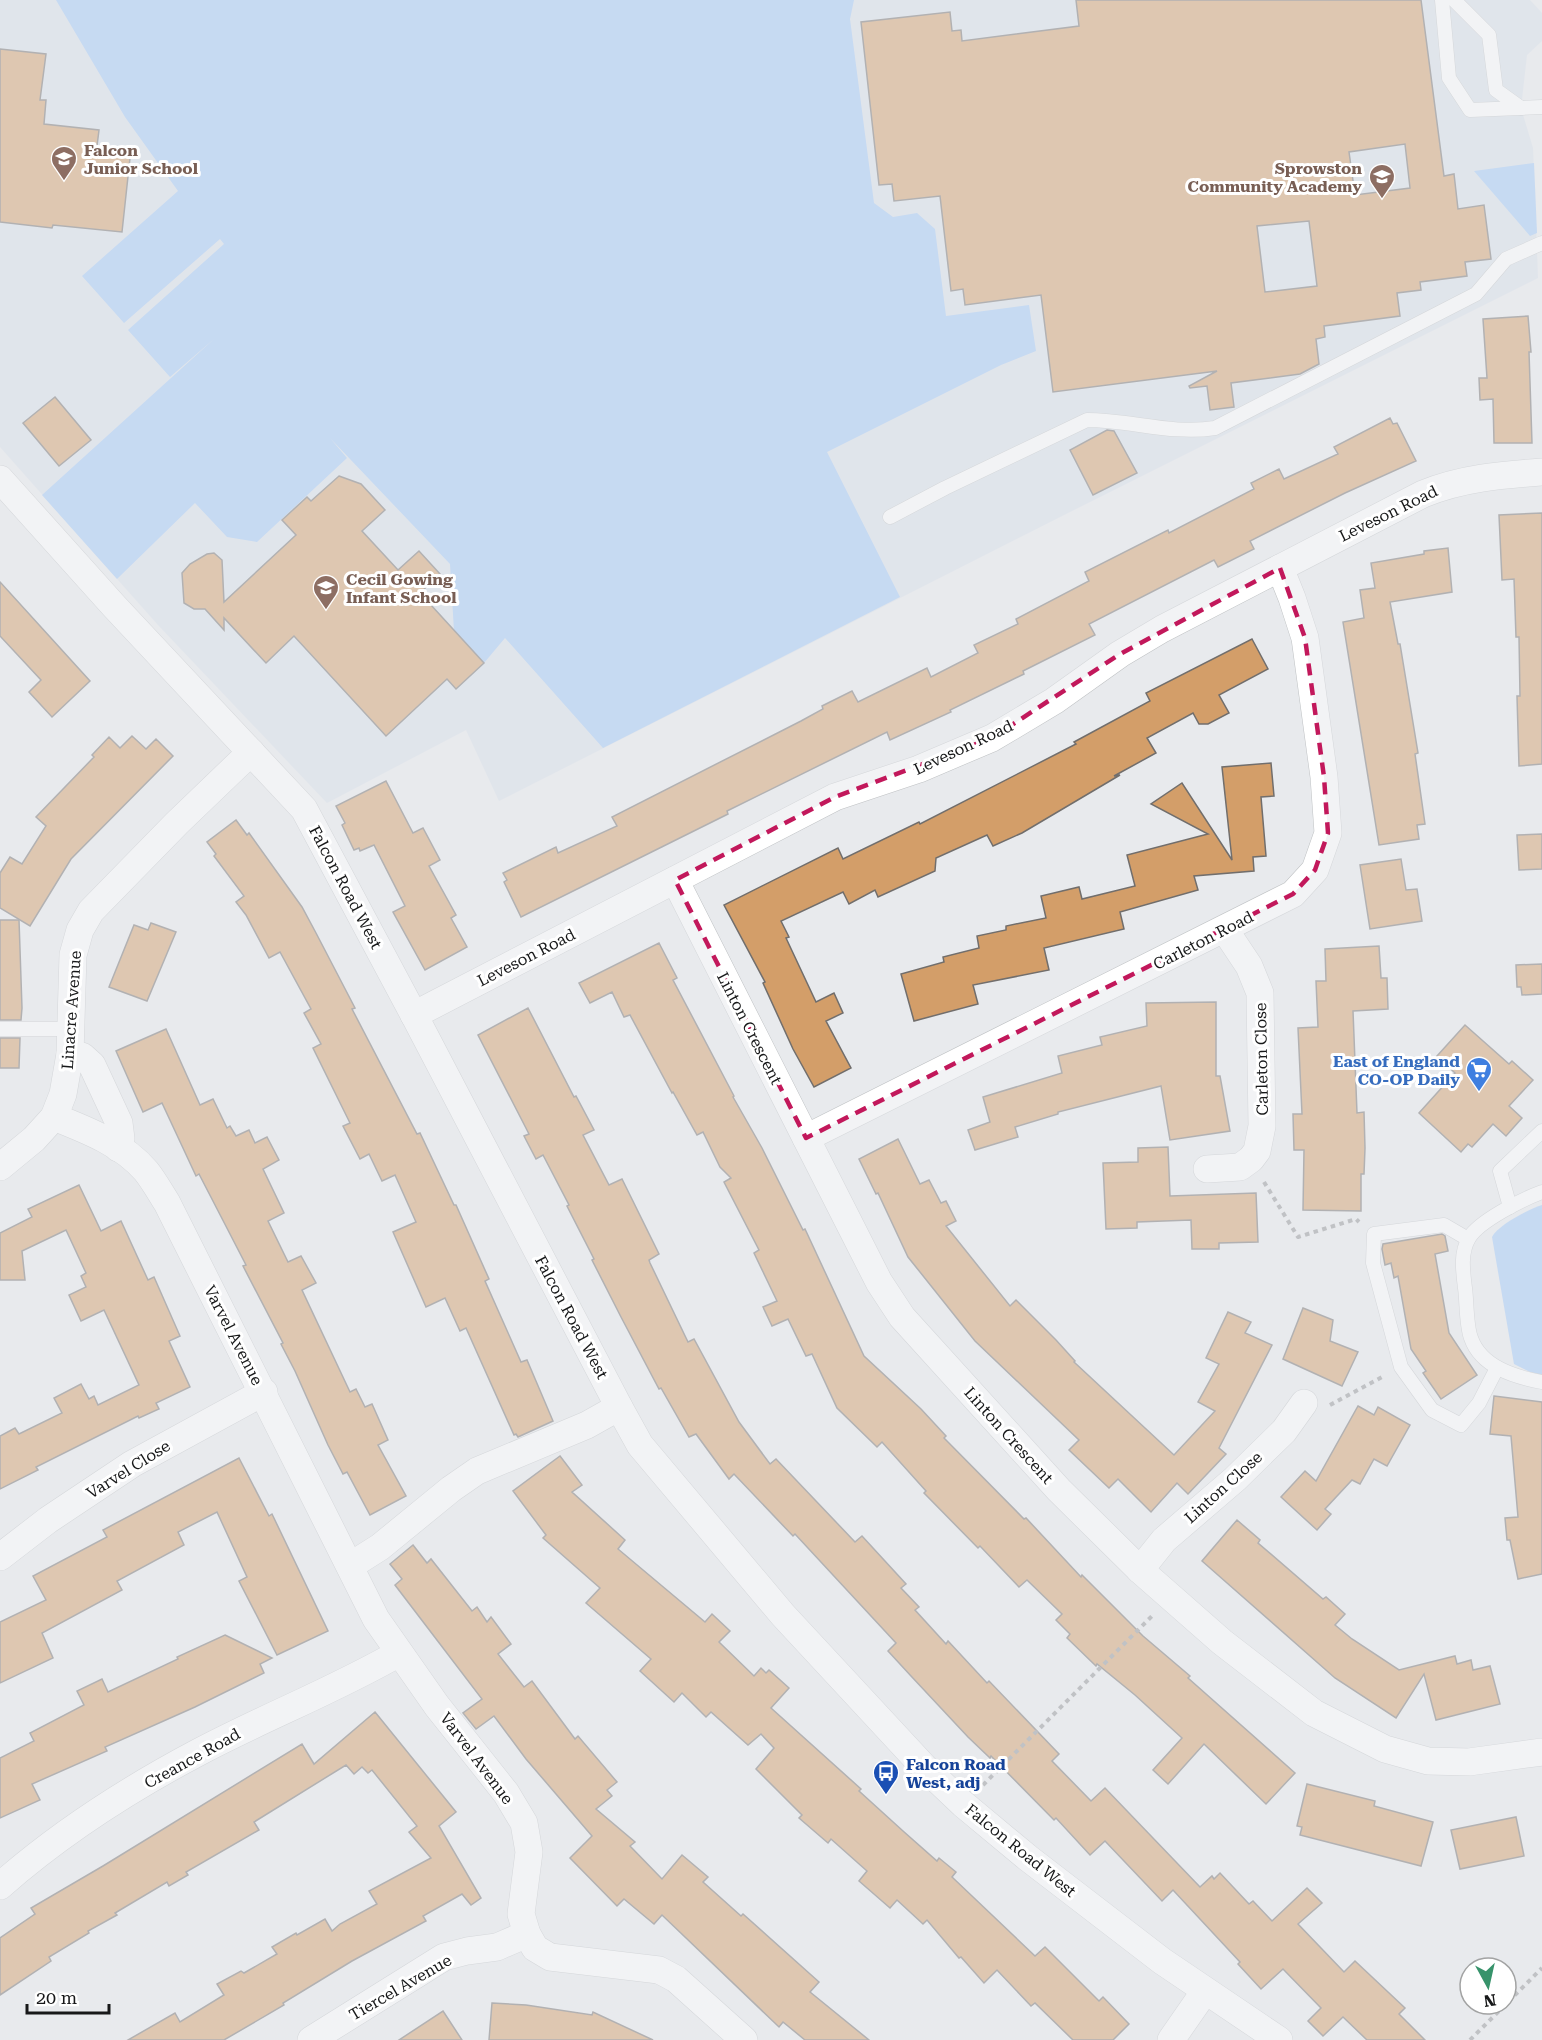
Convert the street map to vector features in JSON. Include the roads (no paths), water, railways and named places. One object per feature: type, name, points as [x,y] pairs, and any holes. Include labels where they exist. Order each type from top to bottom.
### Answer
[{"type":"street","name":"Leveson Road","points":[[414,1015],[835,797],[919,769],[992,738],[1054,701],[1120,654],[1162,629],[1423,494],[1447,484],[1488,476],[1542,472]]},
{"type":"street","name":"Falcon Road West","points":[[0,479],[304,809],[640,1445],[783,1615],[924,1767],[963,1804],[1037,1865],[1162,1961],[1279,2040]]},
{"type":"street","name":"Carleton Road","points":[[806,1138],[1225,930],[1293,894],[1315,870],[1328,833],[1324,777],[1305,638],[1280,567]]},
{"type":"street","name":"Linacre Avenue","points":[[0,1167],[34,1139],[54,1118],[63,1094],[70,1041],[73,955],[80,930],[91,911],[251,752]]},
{"type":"street","name":"Linton Crescent","points":[[675,880],[879,1282],[902,1317],[1059,1491],[1140,1570],[1222,1642],[1314,1713],[1385,1749],[1428,1761],[1469,1762],[1542,1752]]},
{"type":"street","name":"Carleton Close","points":[[1207,1169],[1257,1167],[1257,1151],[1262,1126],[1260,993],[1249,966],[1225,930]]},
{"type":"street","points":[[70,1041],[92,1065],[119,1123],[121,1139],[118,1148]]},
{"type":"street","name":"Varvel Avenue","points":[[54,1118],[87,1129],[118,1148],[145,1171],[167,1203],[264,1392],[376,1619],[437,1706],[506,1793],[524,1823],[529,1852],[521,1914],[527,1934]]},
{"type":"street","name":"Varvel Close","points":[[0,1557],[48,1520],[132,1464],[264,1392]]},
{"type":"street","name":"Linton Close","points":[[1140,1570],[1164,1540],[1235,1479],[1284,1431],[1304,1403]]},
{"type":"street","points":[[350,1566],[380,1547],[451,1489],[477,1471],[587,1425],[619,1407]]},
{"type":"street","name":"Creance Road","points":[[0,1887],[22,1867],[110,1804],[198,1753],[368,1671],[399,1653]]},
{"type":"street","points":[[527,1934],[535,1948],[550,1957],[659,1970],[676,1979],[744,2040]]},
{"type":"street","name":"Tiercel Avenue","points":[[311,2040],[444,1957],[497,1947],[527,1934]]},
{"type":"street","points":[[1171,2040],[1205,1991]]},
{"type":"lane","points":[[1442,0],[1449,78],[1470,110],[1542,107]]},
{"type":"lane","points":[[1454,0],[1489,35],[1496,90],[1521,108]]},
{"type":"lane","points":[[890,517],[1087,420],[1113,420],[1196,431],[1215,428],[1476,294],[1506,259],[1542,243]]},
{"type":"lane","points":[[0,1029],[70,1041]]},
{"type":"lane","points":[[1510,1207],[1500,1171],[1542,1131]]},
{"type":"lane","points":[[1542,1192],[1510,1207],[1483,1225],[1468,1239],[1462,1262],[1471,1338],[1482,1355],[1508,1374],[1542,1382]]},
{"type":"lane","points":[[1468,1239],[1444,1225],[1374,1234],[1373,1263],[1401,1367],[1432,1410],[1461,1425],[1479,1403],[1497,1368]]},
{"type":"place","name":"Falcon Junior School","points":[[64,182]]},
{"type":"place","name":"Sprowston Community Academy","points":[[1382,200]]},
{"type":"place","name":"Cecil Gowing Infant School","points":[[326,611]]},
{"type":"place","name":"East of England CO-OP Daily","points":[[1479,1093]]},
{"type":"place","name":"Falcon Road West, adj","points":[[886,1796]]}]
